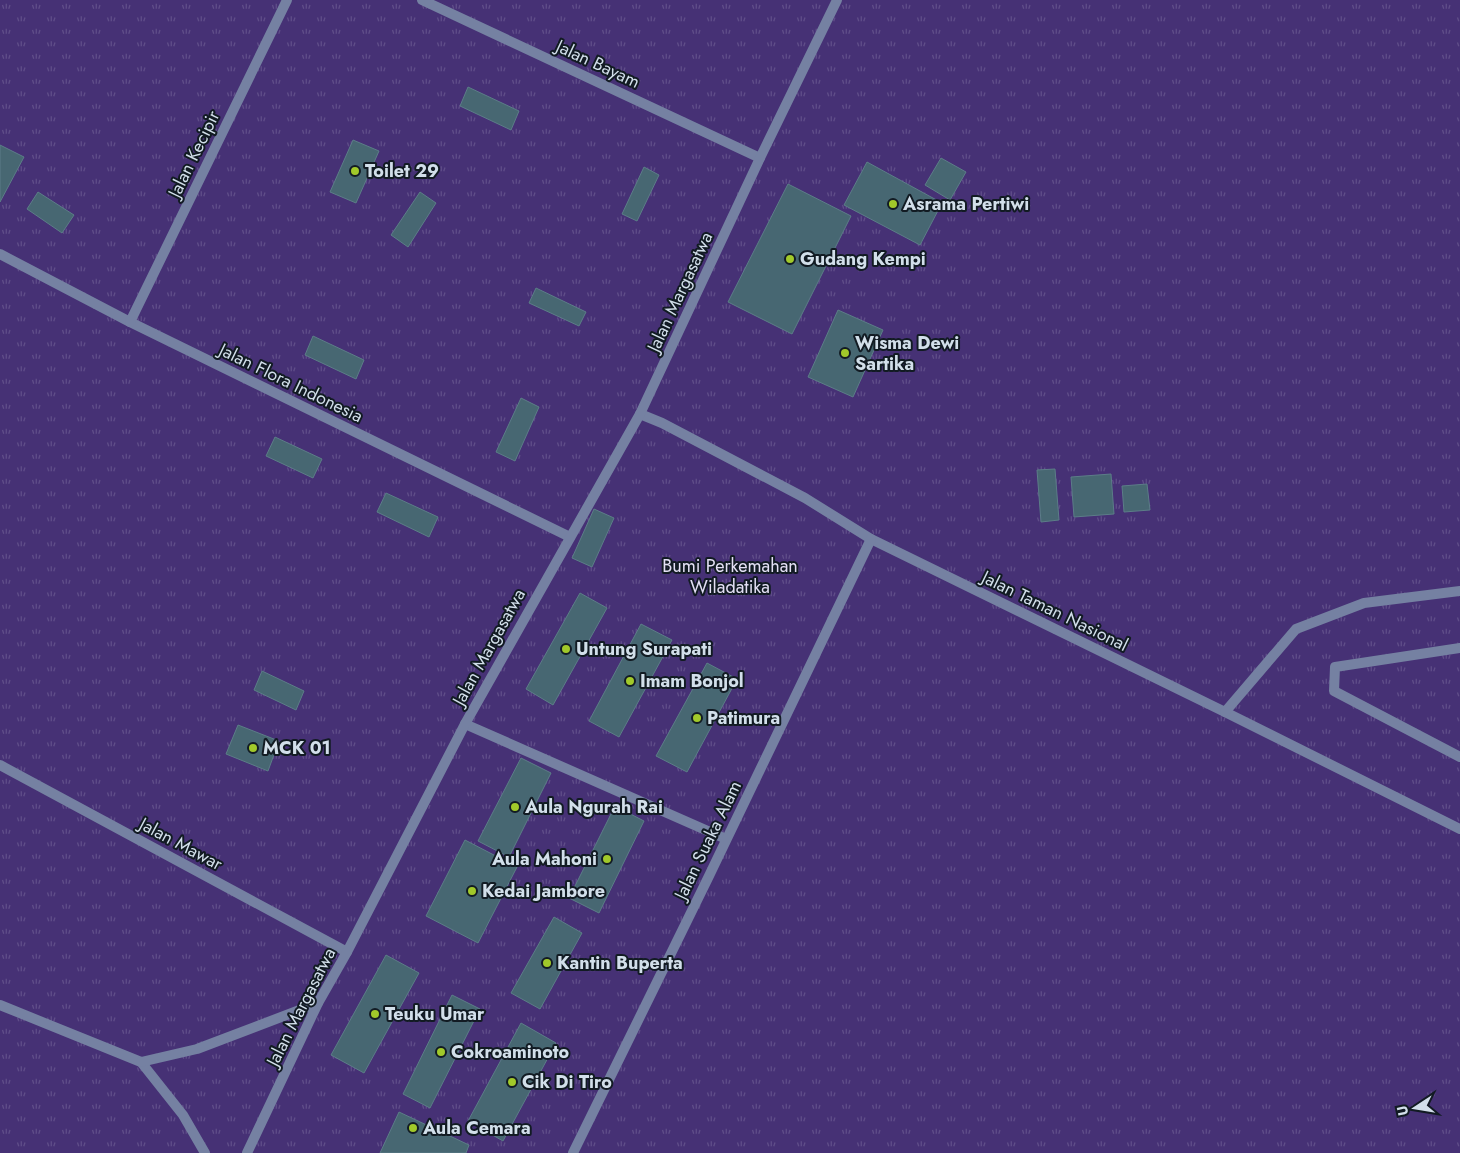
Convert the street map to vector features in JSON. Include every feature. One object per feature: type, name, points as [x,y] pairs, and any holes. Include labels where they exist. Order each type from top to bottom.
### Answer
[{"type":"street","name":"Jalan Kecipir","points":[[130,322],[287,0]]},
{"type":"street","name":"Jalan Bayam","points":[[422,0],[760,158]]},
{"type":"street","name":"Jalan Margasatwa","points":[[247,1153],[318,1003],[347,952],[464,724],[640,414],[760,158],[837,0]]},
{"type":"street","name":"Jalan Flora Indonesia","points":[[0,254],[130,322],[570,537]]},
{"type":"street","name":"Jalan Taman Nasional","points":[[640,414],[662,423],[805,498],[871,539],[1460,829]]},
{"type":"street","name":"Jalan Suaka Alam","points":[[573,1153],[871,539]]},
{"type":"street","points":[[1225,712],[1296,629],[1364,603],[1460,591]]},
{"type":"street","points":[[1460,648],[1335,667],[1334,691],[1460,757]]},
{"type":"street","points":[[464,724],[726,839]]},
{"type":"street","name":"Jalan Mawar","points":[[0,765],[347,952]]},
{"type":"street","points":[[141,1062],[198,1049],[318,1003]]},
{"type":"street","points":[[0,1005],[141,1062],[183,1115],[205,1153]]},
{"type":"green space","name":"Bumi Perkemahan Wiladatika","points":[[0,0],[1460,0],[1460,1153],[0,1153]]},
{"type":"building","points":[[468,87],[519,111],[511,130],[460,106]]},
{"type":"building","name":"Toilet 29","points":[[353,140],[379,151],[356,203],[330,192]]},
{"type":"building","points":[[0,145],[24,157],[0,202]]},
{"type":"building","points":[[941,158],[966,172],[950,200],[925,185]]},
{"type":"building","name":"Asrama Pertiwi","points":[[867,162],[942,203],[920,245],[844,205]]},
{"type":"building","points":[[644,167],[659,175],[637,221],[622,214]]},
{"type":"building","name":"Gudang Kempi","points":[[788,184],[851,216],[792,334],[728,302]]},
{"type":"building","points":[[38,192],[74,215],[62,233],[27,209]]},
{"type":"building","points":[[420,192],[436,203],[408,247],[391,235]]},
{"type":"building","points":[[536,288],[586,312],[579,326],[529,303]]},
{"type":"building","name":"Wisma Dewi Sartika","points":[[838,310],[883,330],[853,397],[808,377]]},
{"type":"building","points":[[313,336],[364,360],[356,379],[305,355]]},
{"type":"building","points":[[521,398],[539,407],[515,461],[496,452]]},
{"type":"building","points":[[275,437],[322,459],[313,478],[266,456]]},
{"type":"building","points":[[1055,469],[1059,520],[1041,522],[1037,470]]},
{"type":"building","points":[[1111,474],[1114,514],[1074,517],[1071,477]]},
{"type":"building","points":[[1147,484],[1150,510],[1124,512],[1122,486]]},
{"type":"building","points":[[386,493],[438,517],[429,537],[377,512]]},
{"type":"building","points":[[594,509],[614,518],[592,567],[572,558]]},
{"type":"building","name":"Untung Surapati","points":[[580,593],[607,608],[553,705],[526,689]]},
{"type":"building","name":"Imam Bonjol","points":[[641,624],[672,640],[619,737],[589,721]]},
{"type":"building","name":"Patimura","points":[[707,663],[737,679],[687,772],[656,756]]},
{"type":"building","points":[[262,671],[304,691],[296,710],[254,690]]},
{"type":"building","name":"MCK 01","points":[[238,725],[279,741],[268,771],[226,754]]},
{"type":"building","name":"Aula Ngurah Rai","points":[[521,758],[551,773],[509,857],[478,841]]},
{"type":"building","name":"Aula Mahoni","points":[[615,806],[644,821],[599,913],[569,898]]},
{"type":"building","name":"Kedai Jambore","points":[[465,840],[517,867],[478,943],[426,916]]},
{"type":"building","name":"Kantin Buperta","points":[[554,917],[582,933],[540,1009],[511,993]]},
{"type":"building","name":"Teuku Umar","points":[[386,955],[419,973],[364,1073],[331,1055]]},
{"type":"building","name":"Cokroaminoto","points":[[452,995],[480,1009],[430,1108],[403,1094]]},
{"type":"building","name":"Cik Di Tiro","points":[[521,1023],[556,1043],[503,1141],[468,1121]]},
{"type":"building","name":"Aula Cemara","points":[[399,1112],[469,1145],[466,1153],[380,1153]]},
{"type":"place","name":"Toilet 29","points":[[355,171]]},
{"type":"place","name":"Asrama Pertiwi","points":[[893,204]]},
{"type":"place","name":"Gudang Kempi","points":[[790,259]]},
{"type":"place","name":"Wisma Dewi Sartika","points":[[845,353]]},
{"type":"place","name":"Untung Surapati","points":[[566,649]]},
{"type":"place","name":"Imam Bonjol","points":[[630,681]]},
{"type":"place","name":"Patimura","points":[[697,718]]},
{"type":"place","name":"MCK 01","points":[[253,748]]},
{"type":"place","name":"Aula Ngurah Rai","points":[[515,807]]},
{"type":"place","name":"Aula Mahoni","points":[[607,859]]},
{"type":"place","name":"Kedai Jambore","points":[[472,891]]},
{"type":"place","name":"Kantin Buperta","points":[[547,963]]},
{"type":"place","name":"Teuku Umar","points":[[375,1014]]},
{"type":"place","name":"Cokroaminoto","points":[[441,1052]]},
{"type":"place","name":"Cik Di Tiro","points":[[512,1082]]},
{"type":"place","name":"Aula Cemara","points":[[413,1128]]}]
